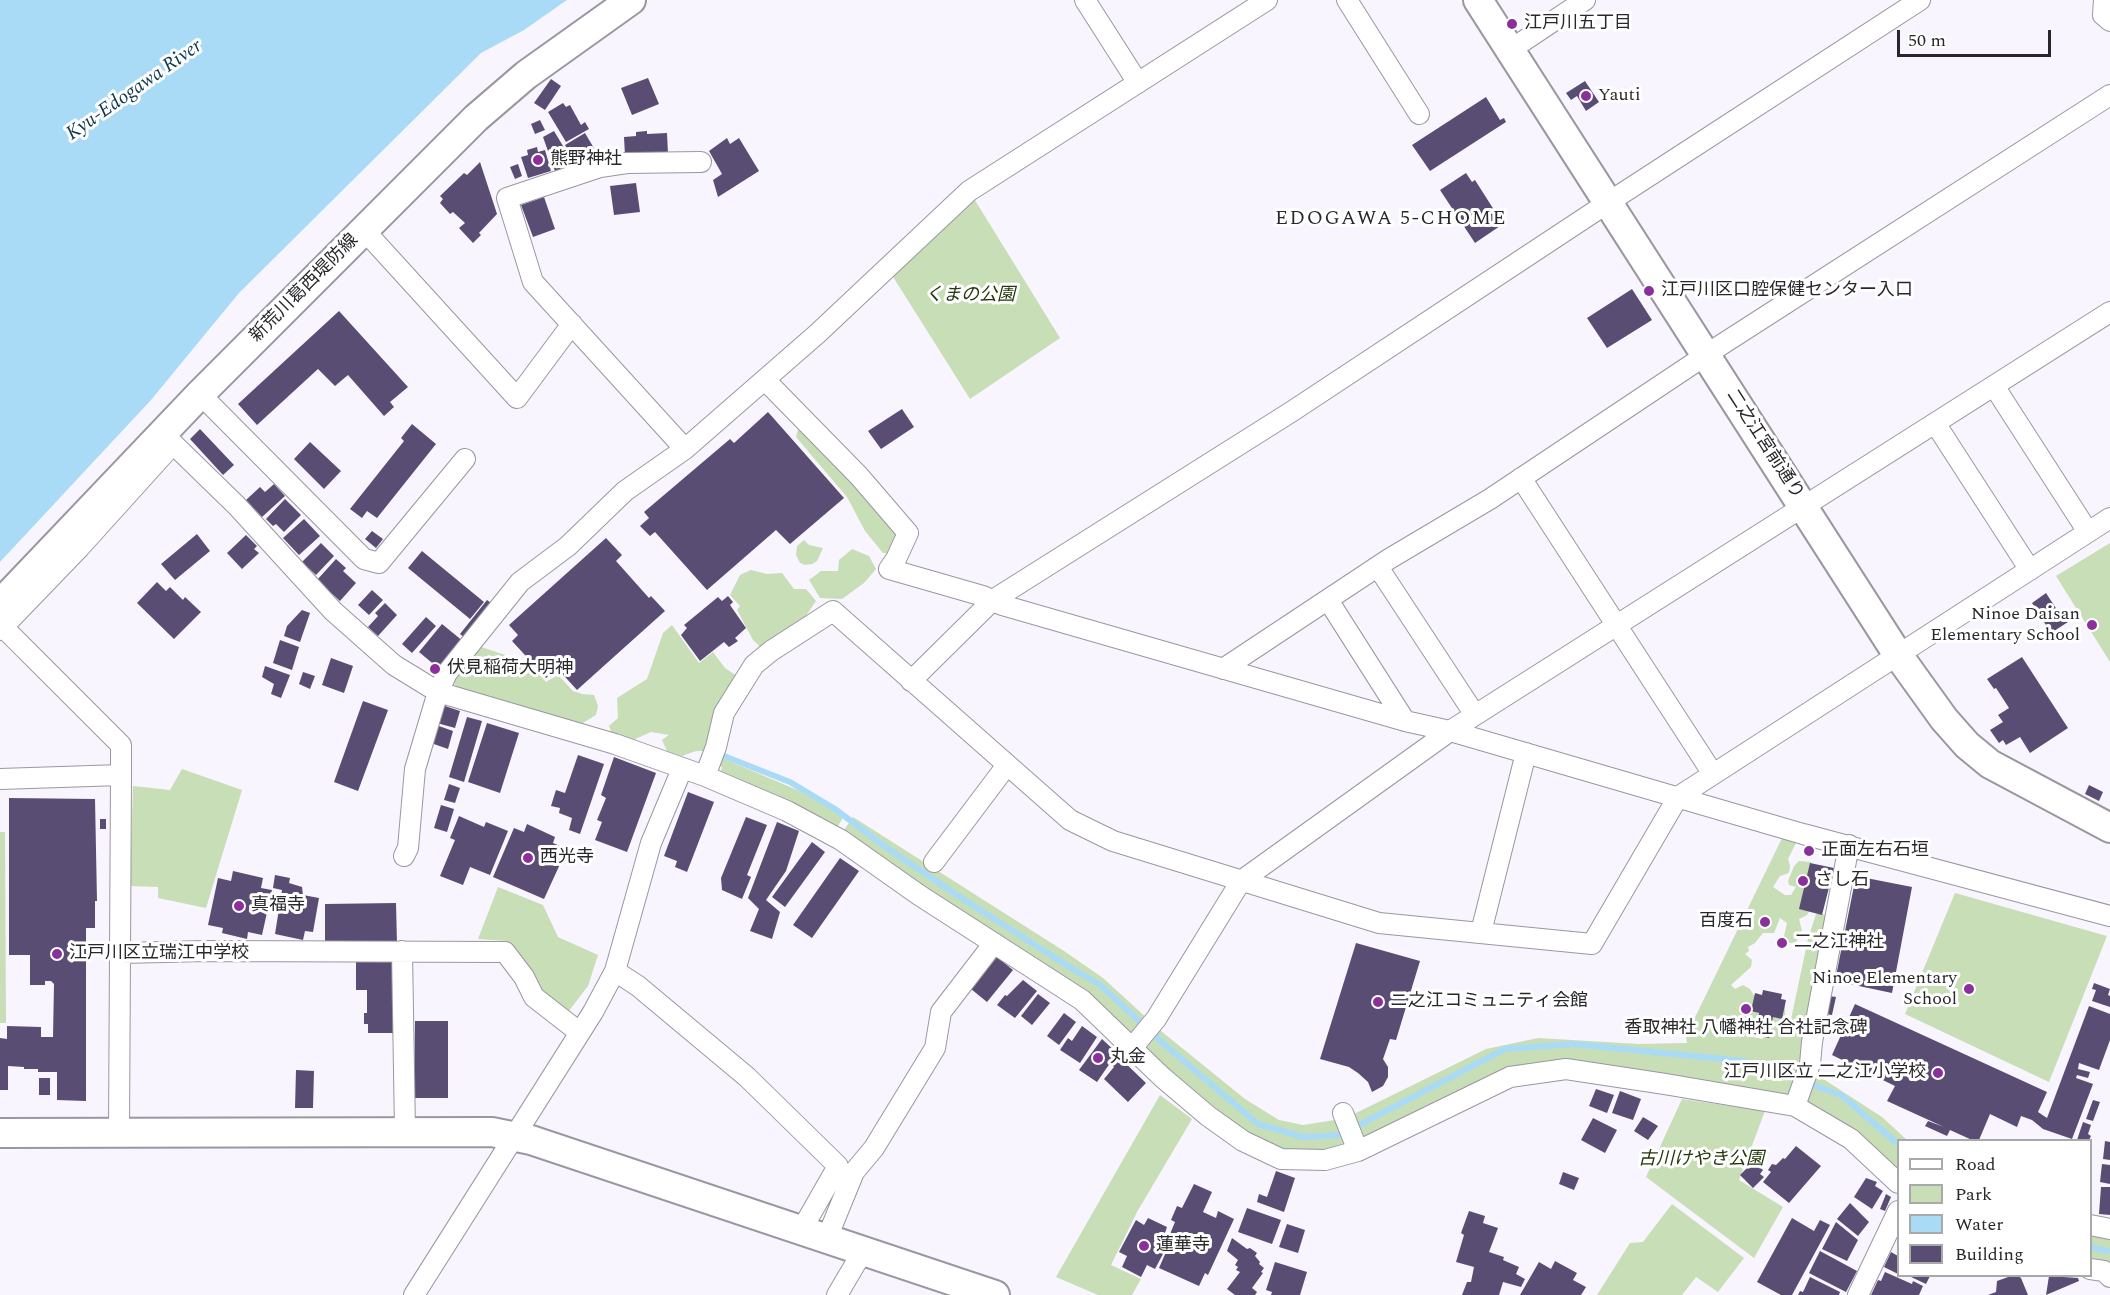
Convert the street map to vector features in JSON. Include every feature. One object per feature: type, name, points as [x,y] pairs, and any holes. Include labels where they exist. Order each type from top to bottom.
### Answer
[{"type":"street","name":"新荒川葛西堤防線","points":[[1,621],[168,439],[200,394],[476,118],[507,90],[631,0]]},
{"type":"street","points":[[1085,0],[1138,83]]},
{"type":"street","points":[[404,856],[408,848],[415,769],[438,692],[447,673],[520,582],[568,546],[626,491],[685,449],[765,380],[969,191],[1267,0]]},
{"type":"street","points":[[1347,0],[1419,114]]},
{"type":"street","name":"二之江宮前通り","points":[[1479,0],[1898,655],[1944,719],[1967,745],[1990,764],[2110,828]]},
{"type":"street","points":[[1510,50],[1585,0]]},
{"type":"street","points":[[911,681],[993,600],[1291,412],[1920,0]]},
{"type":"street","points":[[2104,0],[2103,15],[2110,21]]},
{"type":"street","points":[[1223,669],[2110,95]]},
{"type":"street","points":[[685,449],[533,282],[507,198],[600,167],[627,163],[700,162]]},
{"type":"street","points":[[364,230],[517,398],[572,324]]},
{"type":"street","points":[[1132,1048],[1156,1019],[1241,881],[1450,730],[2110,312]]},
{"type":"street","points":[[765,380],[859,476],[908,533],[889,570],[983,596],[1002,606],[1405,721],[1450,730],[1803,834],[2110,916]]},
{"type":"street","points":[[1994,386],[2088,532]]},
{"type":"street","points":[[200,394],[364,559],[379,563],[465,459]]},
{"type":"street","points":[[1935,423],[2030,570]]},
{"type":"street","points":[[168,439],[237,506],[333,611],[394,665],[438,692],[615,744],[705,776],[787,811],[841,840],[919,895],[1082,1000],[1208,1116],[1243,1141],[1281,1159],[1324,1160],[1358,1151],[1510,1077],[1566,1069],[1797,1101],[1851,1139],[1897,1181]]},
{"type":"street","points":[[1521,478],[1713,774]]},
{"type":"street","points":[[705,776],[716,747],[724,713],[754,665],[771,651],[833,611],[1070,820],[1113,841],[1379,924],[1592,944],[1678,797],[2110,518]]},
{"type":"street","points":[[1378,567],[1475,715]]},
{"type":"street","points":[[1328,600],[1405,721]]},
{"type":"street","points":[[1,621],[121,745],[119,1133]]},
{"type":"street","points":[[1481,932],[1526,753]]},
{"type":"street","points":[[934,862],[1007,765]]},
{"type":"street","points":[[414,1295],[515,1136],[615,971],[651,843],[682,769]]},
{"type":"street","points":[[0,778],[120,775]]},
{"type":"street","points":[[1797,1101],[1808,1069],[1849,845]]},
{"type":"street","points":[[815,1234],[854,1172],[874,1148],[935,1048],[941,1012],[994,943]]},
{"type":"street","points":[[402,951],[405,1131]]},
{"type":"street","points":[[121,953],[505,952],[524,977],[534,997],[579,1032]]},
{"type":"street","points":[[615,971],[638,986],[747,1077],[838,1166],[815,1234]]},
{"type":"street","points":[[1343,1113],[1358,1151]]},
{"type":"street","points":[[0,1133],[492,1132],[515,1136],[995,1295]]},
{"type":"street","points":[[1858,1295],[1897,1215]]},
{"type":"street","points":[[2092,1225],[2110,1229]]},
{"type":"street","points":[[837,1295],[863,1251]]},
{"type":"street","points":[[2092,1269],[2104,1271],[2110,1277]]},
{"type":"green space","name":"くまの公園","points":[[973,197],[1060,338],[970,399],[890,272]]},
{"type":"green space","points":[[798,430],[803,430],[900,532],[891,553],[883,553],[865,531],[847,497],[796,437]]},
{"type":"green space","points":[[804,540],[809,545],[823,548],[817,561],[812,564],[800,563],[796,555],[797,546]]},
{"type":"green space","points":[[2110,543],[2110,662],[2056,576]]},
{"type":"green space","points":[[852,549],[869,556],[876,569],[864,583],[842,599],[820,598],[809,580],[821,571],[838,571],[839,560]]},
{"type":"green space","points":[[751,570],[767,574],[782,573],[794,589],[806,589],[816,601],[790,639],[772,658],[753,640],[737,610],[740,606],[730,595],[740,575]]},
{"type":"green space","points":[[672,625],[699,663],[713,652],[725,668],[734,674],[745,676],[710,751],[696,751],[682,756],[667,751],[662,740],[669,735],[651,732],[633,740],[613,737],[609,726],[618,718],[617,698],[647,679],[663,633]]},
{"type":"green space","points":[[478,646],[527,662],[546,682],[558,675],[573,691],[594,695],[598,706],[596,715],[576,727],[458,691],[453,681]]},
{"type":"green space","points":[[722,758],[816,798],[844,816],[838,826],[792,802],[721,771],[722,767],[719,766]]},
{"type":"green space","points":[[182,769],[242,790],[206,908],[158,898],[158,887],[130,886],[133,786],[170,790]]},
{"type":"green space","points":[[853,817],[1103,978],[1161,1031],[1245,1099],[1279,1120],[1303,1125],[1335,1120],[1356,1113],[1486,1049],[1538,1038],[1639,1044],[1687,1043],[1686,1036],[1783,836],[1797,841],[1788,859],[1789,873],[1780,876],[1773,887],[1785,895],[1791,895],[1796,887],[1789,885],[1788,881],[1794,866],[1799,861],[1811,862],[1813,904],[1807,915],[1799,919],[1802,931],[1795,944],[1783,941],[1787,923],[1780,918],[1774,933],[1763,933],[1755,943],[1748,947],[1749,951],[1745,954],[1752,960],[1751,967],[1731,985],[1735,989],[1743,985],[1750,989],[1755,997],[1752,1008],[1762,1017],[1757,1024],[1752,1023],[1745,1028],[1747,1036],[1763,1039],[1765,1028],[1782,1002],[1785,1006],[1785,1023],[1790,1024],[1808,939],[1816,914],[1829,917],[1812,1030],[1797,1065],[1811,1071],[1882,1117],[1906,1139],[1897,1139],[1897,1169],[1860,1136],[1666,1075],[1625,1067],[1564,1061],[1324,1154],[1282,1152],[1236,1125],[1149,1052],[842,833]]},
{"type":"green space","points":[[0,832],[5,832],[6,1023],[0,1023]]},
{"type":"green space","points":[[498,887],[543,905],[558,937],[598,955],[588,986],[568,1012],[544,995],[532,970],[507,941],[478,939]]},
{"type":"green space","points":[[1955,893],[2107,936],[2049,1082],[1905,1014]]},
{"type":"green space","points":[[1160,1095],[1192,1119],[1137,1212],[1111,1265],[1141,1279],[1132,1295],[1098,1295],[1056,1277]]},
{"type":"green space","name":"古川けやき公園","points":[[1682,1099],[1765,1111],[1739,1180],[1783,1207],[1754,1258],[1646,1177]]},
{"type":"green space","points":[[1672,1204],[1744,1258],[1718,1292],[1696,1277],[1682,1295],[1597,1295],[1630,1243],[1643,1242]]},
{"type":"green space","points":[[2092,1233],[2110,1237],[2110,1261],[2092,1258]]},
{"type":"water","name":"Kyu-Edogawa River","points":[[0,0],[567,0],[524,30],[481,53],[239,293],[151,400],[0,562]]},
{"type":"building","points":[[648,78],[659,104],[632,115],[621,88]]},
{"type":"building","points":[[551,79],[561,86],[545,110],[534,103]]},
{"type":"building","points":[[1585,81],[1599,102],[1586,111],[1577,96],[1571,100],[1566,93]]},
{"type":"building","points":[[1486,97],[1500,120],[1504,118],[1506,122],[1430,171],[1412,145]]},
{"type":"building","points":[[563,103],[566,107],[570,105],[581,125],[585,122],[589,129],[566,142],[548,112]]},
{"type":"building","points":[[540,120],[545,130],[535,134],[531,124]]},
{"type":"building","points":[[554,131],[575,166],[555,171],[543,137]]},
{"type":"building","points":[[647,131],[647,134],[667,133],[668,154],[625,156],[624,137],[636,136],[636,132]]},
{"type":"building","points":[[585,133],[598,155],[578,167],[565,145]]},
{"type":"building","points":[[727,138],[730,144],[739,138],[759,171],[718,197],[713,180],[722,174],[709,151]]},
{"type":"building","points":[[537,147],[538,152],[545,150],[551,171],[528,178],[521,157],[528,155],[527,150]]},
{"type":"building","points":[[480,162],[497,214],[473,243],[459,228],[465,223],[453,212],[450,214],[440,203],[443,199],[440,196],[464,173],[467,175]]},
{"type":"building","points":[[518,164],[522,176],[515,179],[510,167]]},
{"type":"building","points":[[1466,173],[1472,182],[1475,180],[1503,224],[1475,243],[1440,190]]},
{"type":"building","points":[[636,183],[640,212],[614,215],[610,186]]},
{"type":"building","points":[[544,197],[555,229],[533,237],[521,205]]},
{"type":"building","points":[[1632,289],[1652,320],[1607,348],[1587,318]]},
{"type":"building","points":[[339,311],[408,387],[390,402],[394,407],[384,416],[348,375],[335,386],[318,369],[257,425],[238,404]]},
{"type":"building","points":[[902,409],[914,427],[881,449],[868,431]]},
{"type":"building","points":[[768,412],[844,498],[790,544],[776,530],[707,590],[655,532],[650,536],[640,526],[649,518],[644,512],[730,439],[734,443]]},
{"type":"building","points":[[412,424],[436,444],[377,518],[367,511],[362,518],[350,509],[404,441],[401,438]]},
{"type":"building","points":[[200,429],[234,465],[223,475],[190,439]]},
{"type":"building","points":[[310,442],[341,471],[324,489],[294,459]]},
{"type":"building","points":[[274,484],[285,496],[262,517],[246,500],[260,487],[265,492]]},
{"type":"building","points":[[285,499],[301,515],[284,532],[276,524],[273,526],[266,519]]},
{"type":"building","points":[[304,519],[320,536],[299,555],[283,538]]},
{"type":"building","points":[[372,531],[383,539],[376,548],[365,539]]},
{"type":"building","points":[[197,534],[210,551],[175,580],[161,564]]},
{"type":"building","points":[[246,535],[257,546],[254,549],[259,553],[242,569],[227,553]]},
{"type":"building","points":[[606,538],[622,555],[616,561],[649,598],[651,596],[665,611],[577,690],[557,668],[546,678],[512,641],[518,635],[509,625]]},
{"type":"building","points":[[321,543],[334,556],[316,575],[302,562]]},
{"type":"building","points":[[422,551],[484,602],[470,619],[408,568]]},
{"type":"building","points":[[336,559],[346,568],[343,571],[356,583],[340,601],[317,580]]},
{"type":"building","points":[[157,582],[166,591],[170,587],[183,600],[185,597],[201,612],[174,639],[137,603]]},
{"type":"building","points":[[372,590],[383,600],[369,615],[358,605]]},
{"type":"building","points":[[2046,593],[2059,613],[2062,611],[2068,622],[2051,633],[2032,603]]},
{"type":"building","points":[[728,596],[733,602],[730,605],[746,628],[735,638],[738,641],[729,647],[724,642],[700,661],[681,635],[687,628],[684,625],[718,597],[722,601]]},
{"type":"building","points":[[487,600],[494,605],[466,639],[460,634]]},
{"type":"building","points":[[385,603],[397,615],[378,636],[368,627],[378,616],[375,613]]},
{"type":"building","points":[[302,610],[310,613],[300,642],[284,636],[287,626]]},
{"type":"building","points":[[426,617],[436,626],[412,653],[402,644]]},
{"type":"building","points":[[442,624],[464,642],[437,675],[433,672],[437,667],[419,652]]},
{"type":"building","points":[[280,640],[299,647],[292,670],[273,663]]},
{"type":"building","points":[[2022,657],[2068,728],[2030,753],[2020,737],[2006,745],[2003,740],[1999,743],[1990,730],[2003,722],[1998,715],[2009,708],[1987,679]]},
{"type":"building","points":[[331,658],[353,666],[344,693],[322,685]]},
{"type":"building","points":[[265,666],[290,675],[281,698],[271,694],[274,684],[262,677]]},
{"type":"building","points":[[303,672],[315,676],[310,689],[299,684]]},
{"type":"building","points":[[363,701],[388,710],[358,791],[334,782]]},
{"type":"building","points":[[445,706],[460,711],[455,728],[437,723],[442,708]]},
{"type":"building","points":[[467,717],[482,721],[464,782],[449,777]]},
{"type":"building","points":[[487,723],[519,733],[500,793],[468,782]]},
{"type":"building","points":[[436,725],[453,731],[448,749],[431,743]]},
{"type":"building","points":[[578,755],[604,764],[580,834],[569,830],[572,818],[559,813],[560,808],[551,806],[556,790],[565,793]]},
{"type":"building","points":[[614,757],[656,773],[627,852],[595,840],[602,822],[597,820],[606,798],[601,795]]},
{"type":"building","points":[[449,784],[460,788],[455,803],[444,800]]},
{"type":"building","points":[[2089,785],[2103,792],[2099,801],[2085,794]]},
{"type":"building","points":[[688,792],[714,802],[687,872],[675,867],[677,861],[664,856]]},
{"type":"building","points":[[9,798],[95,799],[97,901],[95,901],[95,928],[86,928],[86,1101],[57,1100],[57,1072],[38,1072],[38,1069],[24,1069],[24,1067],[8,1066],[8,1090],[0,1090],[0,1038],[7,1039],[7,1026],[41,1027],[41,1037],[53,1037],[54,984],[51,981],[45,981],[45,985],[30,985],[30,955],[9,955]]},
{"type":"building","points":[[441,805],[454,809],[447,832],[434,828]]},
{"type":"building","points":[[459,816],[484,827],[486,822],[508,831],[490,875],[470,867],[463,885],[440,876],[455,840],[450,838]]},
{"type":"building","points":[[746,817],[767,825],[747,875],[751,877],[742,899],[722,890],[721,878]]},
{"type":"building","points":[[100,819],[106,819],[106,829],[100,829]]},
{"type":"building","points":[[777,822],[799,831],[786,871],[766,900],[780,912],[772,939],[750,931],[759,909],[748,898]]},
{"type":"building","points":[[527,824],[555,837],[553,843],[567,849],[544,899],[493,877],[514,828],[524,832]]},
{"type":"building","points":[[812,842],[825,852],[785,907],[772,897]]},
{"type":"building","points":[[840,858],[859,871],[812,938],[793,925]]},
{"type":"building","points":[[1810,863],[1834,868],[1822,915],[1799,909]]},
{"type":"building","points":[[233,871],[263,878],[261,888],[272,890],[262,935],[248,932],[247,939],[222,933],[223,928],[208,925],[218,878],[231,881]]},
{"type":"building","points":[[275,875],[290,878],[289,883],[302,887],[303,895],[319,898],[313,932],[305,931],[303,940],[275,934],[282,890],[273,888]]},
{"type":"building","points":[[1856,876],[1912,887],[1892,993],[1835,981]]},
{"type":"building","points":[[396,903],[397,944],[325,945],[325,904]]},
{"type":"building","points":[[1356,943],[1420,961],[1396,1040],[1390,1039],[1383,1059],[1388,1067],[1388,1077],[1383,1086],[1372,1092],[1368,1082],[1349,1067],[1320,1059]]},
{"type":"building","points":[[997,957],[1013,970],[987,1002],[971,989]]},
{"type":"building","points":[[356,960],[396,960],[396,1033],[368,1033],[368,1024],[364,1024],[364,1013],[367,1013],[367,990],[356,990]]},
{"type":"building","points":[[1023,980],[1037,991],[1015,1018],[997,1005]]},
{"type":"building","points":[[2094,983],[2110,989],[2108,995],[2110,996],[2110,1007],[2092,1001],[2096,990],[2092,989]]},
{"type":"building","points":[[1763,990],[1782,994],[1781,999],[1786,1000],[1782,1019],[1773,1017],[1769,1038],[1754,1034],[1759,1013],[1751,1011],[1755,993],[1762,995]]},
{"type":"building","points":[[1038,994],[1050,1003],[1032,1025],[1021,1016]]},
{"type":"building","points":[[1829,996],[1836,997],[1832,1015],[1825,1014]]},
{"type":"building","name":"江戸川区立 二之江小学校","points":[[1855,1004],[2047,1092],[2038,1112],[2047,1118],[2089,1006],[2110,1014],[2110,1040],[2099,1070],[2079,1063],[2078,1069],[2090,1072],[2088,1078],[2077,1075],[2076,1078],[2093,1084],[2072,1139],[2043,1129],[2032,1120],[2021,1116],[2017,1127],[1990,1114],[1979,1139],[1970,1139],[1950,1130],[1947,1136],[1925,1126],[1928,1121],[1944,1127],[1887,1101],[1895,1086],[1832,1055]]},
{"type":"building","points":[[1064,1013],[1076,1022],[1059,1045],[1047,1036]]},
{"type":"building","points":[[415,1021],[448,1021],[448,1098],[414,1098]]},
{"type":"building","points":[[1082,1026],[1097,1037],[1080,1063],[1060,1050],[1068,1038],[1072,1041]]},
{"type":"building","points":[[1102,1039],[1117,1053],[1097,1082],[1079,1070]]},
{"type":"building","points":[[1119,1057],[1146,1083],[1128,1102],[1104,1079]]},
{"type":"building","points":[[296,1070],[314,1071],[313,1108],[295,1108]]},
{"type":"building","points":[[39,1078],[50,1078],[50,1095],[39,1095]]},
{"type":"building","points":[[1596,1089],[1614,1095],[1607,1113],[1589,1106]]},
{"type":"building","points":[[1620,1091],[1641,1099],[1633,1120],[1612,1113]]},
{"type":"building","points":[[2093,1100],[2100,1102],[2093,1121],[2086,1119]]},
{"type":"building","points":[[1643,1117],[1658,1126],[1648,1140],[1634,1131]]},
{"type":"building","points":[[1593,1118],[1617,1130],[1605,1153],[1581,1140]]},
{"type":"building","points":[[2083,1122],[2091,1125],[2088,1134],[2091,1136],[2090,1139],[2077,1139]]},
{"type":"building","points":[[2105,1141],[2110,1142],[2110,1160],[2103,1159]]},
{"type":"building","points":[[1796,1146],[1821,1166],[1789,1203],[1763,1182],[1771,1172],[1768,1170],[1772,1164],[1776,1165],[1783,1158],[1785,1159]]},
{"type":"building","points":[[1754,1161],[1763,1170],[1760,1174],[1764,1177],[1753,1188],[1740,1175]]},
{"type":"building","points":[[2102,1164],[2110,1165],[2110,1184],[2100,1182]]},
{"type":"building","points":[[1276,1171],[1295,1178],[1284,1212],[1257,1202],[1259,1194],[1267,1197]]},
{"type":"building","points":[[1563,1172],[1579,1178],[1574,1190],[1559,1184]]},
{"type":"building","points":[[1866,1178],[1877,1182],[1875,1186],[1883,1191],[1872,1209],[1854,1197]]},
{"type":"building","points":[[1194,1184],[1212,1192],[1203,1212],[1216,1218],[1218,1211],[1234,1219],[1208,1275],[1205,1273],[1199,1286],[1159,1268],[1173,1236],[1170,1234],[1175,1222],[1171,1220],[1177,1206],[1182,1208]]},
{"type":"building","points":[[2101,1187],[2110,1187],[2110,1215],[2099,1214]]},
{"type":"building","points":[[1886,1194],[1891,1197],[1885,1211],[1880,1209]]},
{"type":"building","points":[[1850,1203],[1869,1222],[1858,1236],[1837,1219]]},
{"type":"building","points":[[1247,1208],[1281,1220],[1272,1244],[1238,1232]]},
{"type":"building","points":[[1469,1211],[1485,1216],[1483,1223],[1498,1228],[1489,1252],[1504,1257],[1503,1260],[1519,1267],[1516,1274],[1525,1279],[1521,1287],[1503,1282],[1499,1295],[1462,1295],[1467,1282],[1471,1282],[1474,1267],[1456,1262],[1464,1235],[1461,1233]]},
{"type":"building","points":[[1148,1218],[1167,1227],[1165,1233],[1172,1237],[1155,1269],[1147,1265],[1141,1277],[1122,1267],[1127,1256],[1119,1252],[1136,1220],[1144,1225]]},
{"type":"building","points":[[1792,1218],[1814,1231],[1820,1220],[1830,1225],[1792,1295],[1781,1295],[1757,1282]]},
{"type":"building","points":[[1836,1222],[1858,1240],[1847,1261],[1822,1249]]},
{"type":"building","points":[[1287,1224],[1305,1230],[1298,1253],[1279,1247]]},
{"type":"building","points":[[1232,1238],[1257,1253],[1255,1256],[1264,1268],[1252,1288],[1257,1292],[1255,1295],[1235,1295],[1227,1289],[1240,1272],[1236,1270],[1238,1267],[1235,1265],[1238,1260],[1227,1251]]},
{"type":"building","points":[[1820,1251],[1857,1271],[1846,1292],[1809,1273]]},
{"type":"building","points":[[1891,1252],[1897,1255],[1897,1274],[1884,1267]]},
{"type":"building","points":[[1555,1261],[1577,1273],[1573,1280],[1586,1287],[1581,1295],[1520,1295],[1539,1262],[1551,1269]]},
{"type":"building","points":[[1275,1262],[1307,1272],[1300,1295],[1271,1295],[1272,1292],[1266,1290]]},
{"type":"building","points":[[1885,1272],[1912,1284],[1913,1281],[1923,1286],[1919,1295],[1871,1295],[1878,1280],[1881,1281]]},
{"type":"building","points":[[1810,1277],[1840,1292],[1839,1295],[1798,1295],[1800,1291],[1803,1292]]},
{"type":"building","points":[[1911,1277],[1930,1277],[1926,1284]]},
{"type":"building","points":[[2008,1277],[2020,1277],[2028,1295],[1988,1295],[1996,1292],[1997,1281]]},
{"type":"building","points":[[2049,1277],[2078,1278],[2079,1281],[2046,1295]]},
{"type":"waterway","points":[[724,756],[790,782],[835,809],[887,848],[963,899],[1099,984],[1164,1044],[1258,1124],[1303,1137],[1340,1135],[1505,1049],[1573,1044],[1744,1061],[1841,1095],[1897,1143]]},
{"type":"waterway","points":[[2092,1247],[2107,1251]]},
{"type":"place","name":"江戸川五丁目","points":[[1512,24]]},
{"type":"place","name":"Yauti","points":[[1586,96]]},
{"type":"place","name":"熊野神社","points":[[538,160]]},
{"type":"place","name":"江戸川区口腔保健センター入口","points":[[1649,291]]},
{"type":"place","name":"Ninoe Daisan Elementary School","points":[[2092,625]]},
{"type":"place","name":"伏見稲荷大明神","points":[[435,669]]},
{"type":"place","name":"正面左右石垣","points":[[1809,851]]},
{"type":"place","name":"西光寺","points":[[528,858]]},
{"type":"place","name":"さし石","points":[[1803,881]]},
{"type":"place","name":"真福寺","points":[[239,906]]},
{"type":"place","name":"百度石","points":[[1765,922]]},
{"type":"place","name":"二之江神社","points":[[1782,943]]},
{"type":"place","name":"江戸川区立瑞江中学校","points":[[57,954]]},
{"type":"place","name":"Ninoe Elementary School","points":[[1969,989]]},
{"type":"place","name":"ニ之江コミュニティ会館","points":[[1378,1002]]},
{"type":"place","name":"香取神社 八幡神社 合社記念碑","points":[[1746,1009]]},
{"type":"place","name":"丸金","points":[[1098,1058]]},
{"type":"place","name":"江戸川区立 二之江小学校","points":[[1938,1073]]},
{"type":"place","name":"蓮華寺","points":[[1144,1246]]},
{"type":"district","name":"EDOGAWA 5-CHOME","points":[[1391,220]]}]
